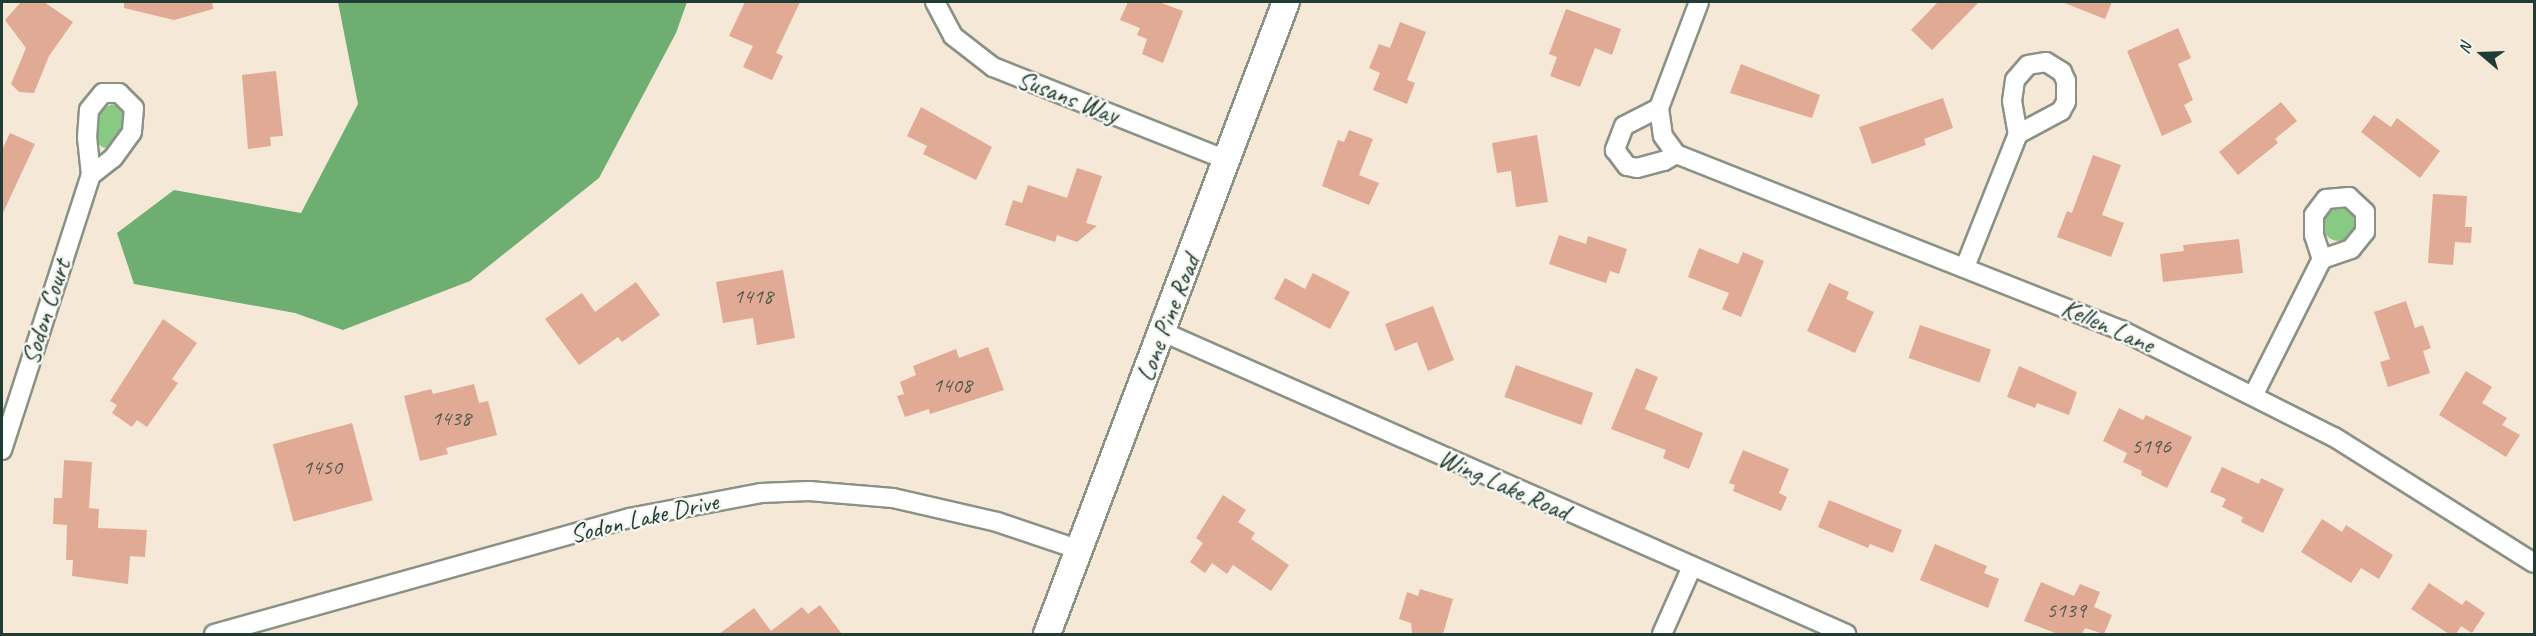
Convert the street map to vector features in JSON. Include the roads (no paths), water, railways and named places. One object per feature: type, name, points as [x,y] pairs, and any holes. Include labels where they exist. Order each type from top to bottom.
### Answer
[{"type":"street","name":"Susans Way","points":[[935,2],[953,36],[993,67],[1227,160]]},
{"type":"street","name":"Lone Pine Road","points":[[1047,634],[1286,2]]},
{"type":"street","points":[[1659,108],[1624,126],[1615,150],[1627,166],[1637,168],[1664,161],[1676,154],[1663,136],[1659,108],[1700,2]]},
{"type":"street","points":[[1965,267],[2018,134]]},
{"type":"street","name":"Kellen Lane","points":[[1676,154],[2121,330],[2254,394],[2383,466],[2535,563]]},
{"type":"street","name":"Sodon Court","points":[[2,450],[91,175]]},
{"type":"street","points":[[2254,394],[2322,259]]},
{"type":"street","name":"Wing Lake Road","points":[[1163,332],[1691,569],[1846,634]]},
{"type":"street","name":"Sodon Lake Drive","points":[[214,634],[629,518],[761,493],[819,492],[894,498],[997,522],[1080,550]]},
{"type":"street","points":[[1662,634],[1691,569]]}]
